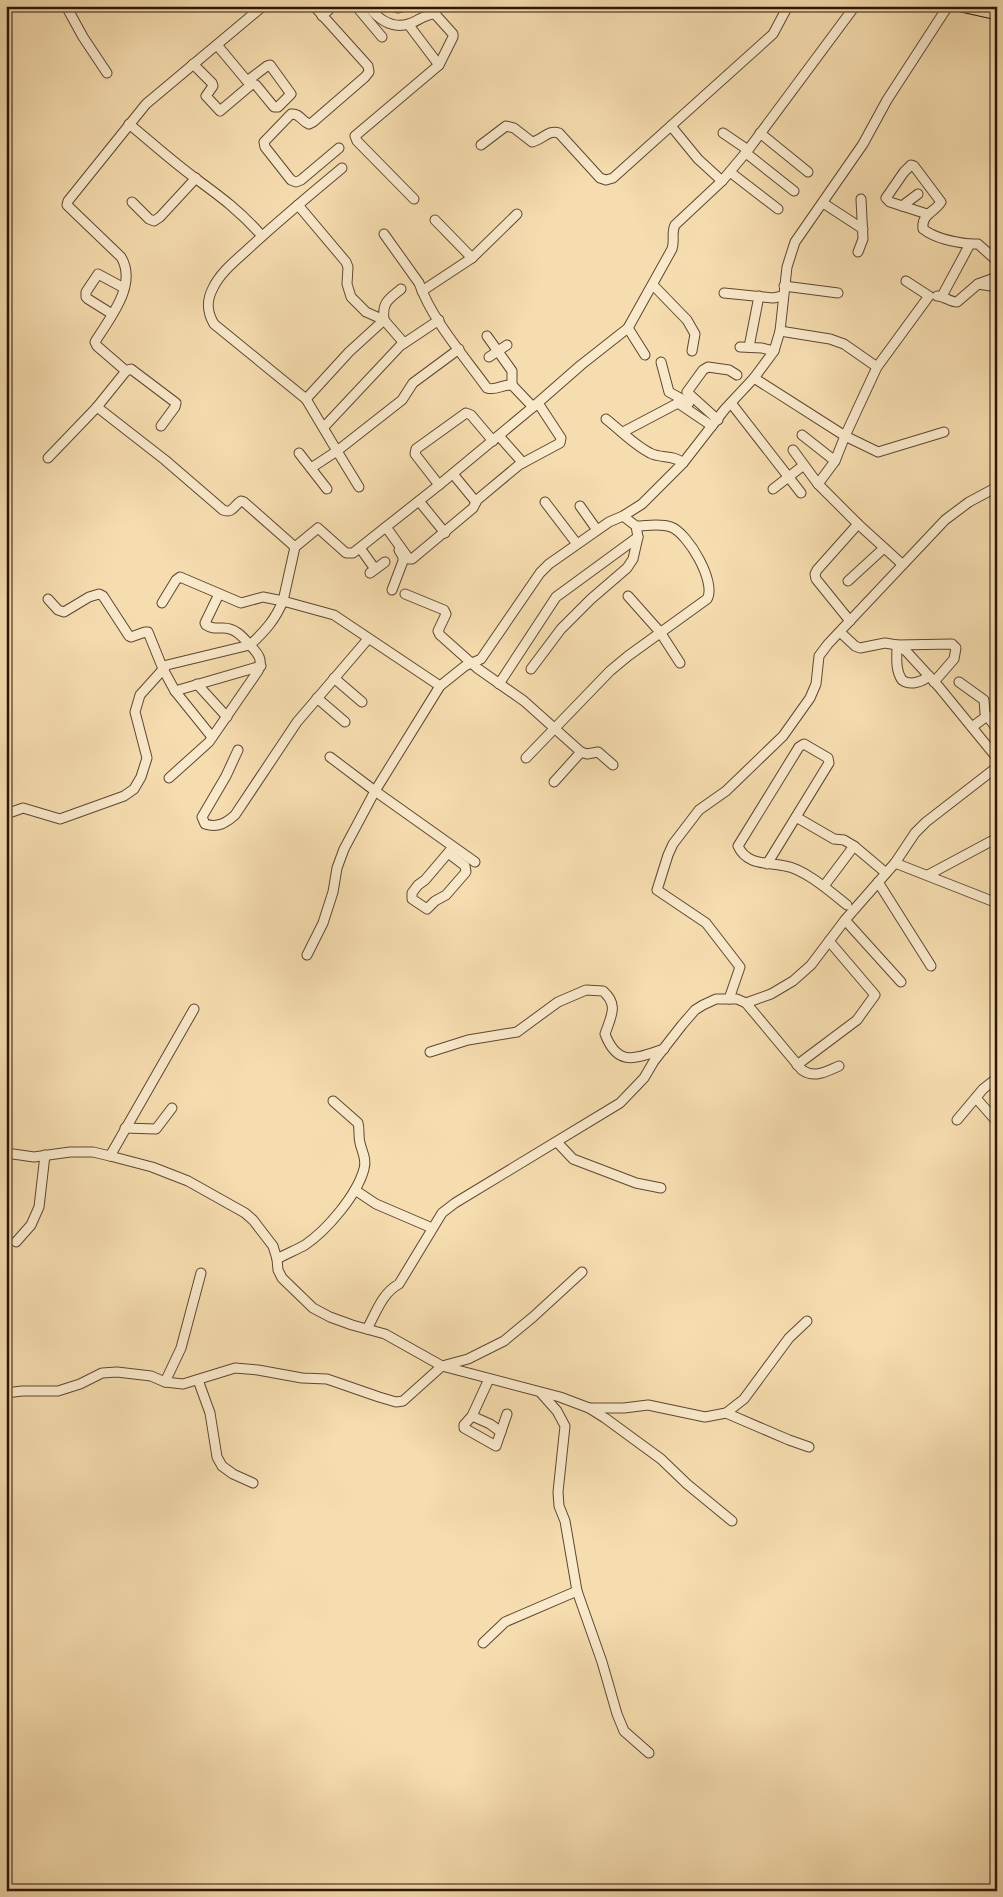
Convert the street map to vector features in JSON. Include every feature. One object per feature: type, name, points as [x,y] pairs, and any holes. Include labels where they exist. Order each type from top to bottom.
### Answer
[{"type":"main road","points":[[961,6],[997,14]]},
{"type":"street","points":[[66,6],[83,37],[107,73]]},
{"type":"street","points":[[126,371],[95,342],[121,300],[126,272],[124,263],[121,257],[68,205],[68,201],[146,104],[262,6]]},
{"type":"street","points":[[314,6],[368,66],[369,72],[366,77],[313,122],[309,124],[300,116],[291,114],[264,142],[270,154],[291,180],[296,182],[301,180],[339,148]]},
{"type":"street","points":[[322,16],[333,6]]},
{"type":"street","points":[[356,6],[382,37]]},
{"type":"street","points":[[368,6],[381,20],[394,25],[408,24],[427,15],[435,14],[452,31],[454,37],[439,65],[355,136],[357,141],[414,199]]},
{"type":"street","points":[[391,6],[398,8],[406,6]]},
{"type":"street","points":[[481,145],[506,126],[514,128],[532,142],[538,141],[555,131],[559,133],[600,178],[606,180],[613,178],[774,34],[788,6]]},
{"type":"street","points":[[6,817],[9,813],[23,808],[60,819],[124,796],[134,789],[141,777],[147,758],[135,712],[136,705],[140,695],[167,665],[250,645],[268,629],[276,617],[283,601],[295,547],[318,528],[346,553],[353,553],[419,502],[536,405],[580,365],[628,328],[674,244],[672,230],[675,225],[730,172],[855,6]]},
{"type":"street","points":[[308,955],[323,923],[333,892],[337,868],[344,849],[375,792],[440,686],[465,666],[481,659],[540,573],[549,564],[609,522],[642,504],[683,463],[774,352],[780,331],[786,266],[795,242],[863,144],[887,100],[948,6]]},
{"type":"street","points":[[408,24],[439,65]]},
{"type":"street","points":[[193,64],[212,83],[213,86],[206,96],[220,111],[249,82],[270,65],[291,94],[275,108],[258,87],[249,82],[217,45]]},
{"type":"street","points":[[129,124],[245,216],[262,236]]},
{"type":"street","points":[[671,126],[698,159],[722,181]]},
{"type":"street","points":[[723,133],[794,191]]},
{"type":"street","points":[[760,133],[808,172]]},
{"type":"street","points":[[927,214],[888,201],[886,196],[904,172],[912,165],[941,202],[939,206],[927,214],[923,225],[926,231],[956,243],[978,244],[997,261]]},
{"type":"street","points":[[342,168],[262,236],[219,277],[212,289],[208,302],[209,315],[214,324],[306,399],[359,487]]},
{"type":"street","points":[[730,172],[778,209]]},
{"type":"street","points":[[132,202],[149,219],[154,220],[160,217],[196,178]]},
{"type":"street","points":[[902,206],[918,194]]},
{"type":"street","points":[[858,252],[863,239],[860,199]]},
{"type":"street","points":[[823,203],[863,229]]},
{"type":"street","points":[[298,205],[346,262],[348,267],[347,284],[351,297],[366,312],[384,320],[404,343]]},
{"type":"street","points":[[422,291],[472,258],[518,214]]},
{"type":"street","points":[[435,220],[472,258]]},
{"type":"street","points":[[384,234],[419,282],[422,291],[439,320],[487,388],[494,389],[508,384],[512,385],[536,405],[562,442],[523,463],[476,502],[473,508],[445,533],[411,559],[384,529]]},
{"type":"street","points":[[942,296],[970,244]]},
{"type":"street","points":[[112,314],[88,299],[86,292],[98,274],[124,288]]},
{"type":"street","points":[[906,281],[929,296],[942,296],[957,302],[978,284],[997,278]]},
{"type":"street","points":[[978,284],[997,287]]},
{"type":"street","points":[[653,285],[687,320],[694,334],[692,351]]},
{"type":"street","points":[[784,286],[838,292]]},
{"type":"street","points":[[306,399],[349,352],[384,320],[385,305],[388,299],[401,289]]},
{"type":"street","points":[[724,293],[773,298],[784,296]]},
{"type":"street","points":[[750,347],[759,296]]},
{"type":"street","points":[[818,484],[835,461],[877,367],[929,296]]},
{"type":"street","points":[[324,427],[404,343],[439,320]]},
{"type":"street","points":[[628,328],[645,355]]},
{"type":"street","points":[[780,331],[830,339],[844,344],[877,367]]},
{"type":"street","points":[[487,336],[512,371],[512,385]]},
{"type":"street","points":[[489,357],[507,345]]},
{"type":"street","points":[[740,347],[774,352]]},
{"type":"street","points":[[311,468],[402,400],[413,384],[459,349]]},
{"type":"street","points":[[661,362],[671,394],[681,397],[715,423]]},
{"type":"street","points":[[715,423],[687,392],[703,370],[708,367],[729,370],[737,375]]},
{"type":"street","points":[[48,458],[97,407],[126,371],[131,369],[176,403],[161,426]]},
{"type":"street","points":[[754,378],[845,436],[878,452],[944,432]]},
{"type":"street","points":[[623,432],[678,403],[715,423]]},
{"type":"street","points":[[731,403],[801,493]]},
{"type":"street","points":[[97,407],[165,460],[223,510],[227,512],[232,510],[238,503],[244,502],[295,547]]},
{"type":"street","points":[[439,485],[415,454],[416,449],[466,412],[523,463]]},
{"type":"street","points":[[606,419],[650,454],[672,457],[679,459],[683,463]]},
{"type":"street","points":[[802,435],[835,461]]},
{"type":"street","points":[[793,450],[818,484],[902,564]]},
{"type":"street","points":[[299,453],[327,489]]},
{"type":"street","points":[[773,489],[800,468]]},
{"type":"street","points":[[452,474],[476,502]]},
{"type":"street","points":[[730,999],[740,967],[706,923],[657,890],[674,844],[699,810],[726,791],[783,736],[810,698],[816,684],[819,656],[840,632],[945,520],[969,502],[997,487]]},
{"type":"street","points":[[419,502],[445,533]]},
{"type":"street","points":[[545,502],[577,544]]},
{"type":"street","points":[[580,506],[597,530]]},
{"type":"street","points":[[526,758],[610,671],[660,632],[707,599],[710,594],[710,582],[694,551],[678,531],[664,525],[636,526],[623,516]]},
{"type":"street","points":[[850,621],[816,578],[815,574],[858,524]]},
{"type":"street","points":[[531,669],[562,629],[591,599],[627,568],[633,559],[638,537],[636,526]]},
{"type":"street","points":[[384,529],[403,557],[392,590]]},
{"type":"street","points":[[499,684],[556,597],[638,537]]},
{"type":"street","points":[[848,581],[865,562],[883,547]]},
{"type":"street","points":[[360,548],[373,571],[385,562]]},
{"type":"street","points":[[162,602],[180,577],[241,602],[263,597],[334,615],[440,686]]},
{"type":"street","points":[[48,599],[58,610],[64,612],[95,594],[103,596],[128,636],[134,637],[145,632],[151,635],[163,669],[175,691],[212,737]]},
{"type":"street","points":[[169,778],[192,759],[212,737],[261,666],[260,655],[239,633],[233,629],[211,628],[206,625],[220,594]]},
{"type":"street","points":[[405,594],[444,610],[446,614],[438,633],[472,663],[524,701],[581,752],[587,754],[598,752],[613,765]]},
{"type":"street","points":[[628,596],[660,632],[680,663]]},
{"type":"street","points":[[840,632],[855,646],[860,648],[885,642],[897,645],[952,644],[956,648],[954,659],[932,679],[912,683],[902,680],[897,666],[897,645]]},
{"type":"street","points":[[238,750],[226,776],[202,817],[205,824],[216,826],[226,824],[235,815],[296,722],[368,639]]},
{"type":"street","points":[[897,645],[906,651],[932,679],[997,758]]},
{"type":"street","points":[[175,691],[261,666]]},
{"type":"street","points":[[334,678],[362,702]]},
{"type":"street","points":[[959,682],[984,700],[984,711],[997,729]]},
{"type":"street","points":[[197,684],[227,717]]},
{"type":"street","points":[[317,698],[345,722]]},
{"type":"street","points":[[972,727],[987,716]]},
{"type":"street","points":[[767,864],[830,761],[804,744],[799,746],[738,846],[752,860],[767,864],[792,868],[824,886],[847,905]]},
{"type":"street","points":[[554,782],[581,752]]},
{"type":"street","points":[[330,757],[450,850],[465,866],[466,872],[446,895],[435,901],[427,909],[424,908],[411,898],[412,893],[450,850]]},
{"type":"street","points":[[367,1329],[390,1288],[399,1284],[442,1213],[455,1203],[620,1103],[644,1078],[654,1061],[695,1010],[716,999],[730,999],[746,1003],[771,994],[793,981],[811,965],[845,920],[894,863],[915,833],[926,822],[997,767]]},
{"type":"street","points":[[796,817],[834,839],[844,840],[854,846],[886,873]]},
{"type":"street","points":[[928,875],[997,838]]},
{"type":"street","points":[[824,886],[854,846]]},
{"type":"street","points":[[450,850],[475,862]]},
{"type":"street","points":[[894,863],[997,903]]},
{"type":"street","points":[[878,882],[931,966]]},
{"type":"street","points":[[845,920],[901,982]]},
{"type":"street","points":[[797,1065],[857,1020],[875,995],[829,941]]},
{"type":"street","points":[[430,1052],[468,1040],[517,1032],[558,1002],[586,990],[603,990],[610,997],[613,1011],[604,1034],[614,1052],[624,1057],[634,1058],[665,1049]]},
{"type":"street","points":[[746,1003],[797,1065],[806,1073],[819,1075],[839,1066]]},
{"type":"street","points":[[110,1156],[194,1009]]},
{"type":"street","points":[[957,1120],[997,1078]]},
{"type":"street","points":[[976,1098],[997,1122]]},
{"type":"street","points":[[277,1259],[305,1244],[336,1215],[355,1190],[365,1168],[365,1157],[359,1141],[360,1129],[358,1124],[333,1101]]},
{"type":"street","points":[[125,1128],[156,1129],[172,1108]]},
{"type":"street","points":[[557,1142],[573,1159],[636,1183],[661,1188]]},
{"type":"street","points":[[6,1153],[34,1157],[92,1152],[152,1167],[188,1181],[245,1213],[273,1246],[278,1270],[282,1278],[313,1308],[330,1317],[385,1334],[442,1366],[560,1397],[588,1408],[605,1418],[661,1459],[687,1484],[732,1521]]},
{"type":"street","points":[[16,1242],[31,1225],[39,1207],[45,1155]]},
{"type":"street","points":[[355,1190],[376,1204],[432,1228]]},
{"type":"street","points":[[6,1393],[58,1391],[80,1384],[102,1373],[117,1372],[151,1376],[165,1382],[182,1384],[235,1368],[302,1378],[327,1379],[396,1402],[403,1401],[442,1366],[468,1359],[504,1341],[582,1272]]},
{"type":"street","points":[[165,1382],[181,1348],[201,1273]]},
{"type":"street","points":[[588,1408],[624,1408],[648,1405],[705,1417],[726,1413],[744,1399],[789,1338],[807,1320]]},
{"type":"street","points":[[489,1379],[472,1416],[464,1425],[464,1428],[494,1446],[507,1414]]},
{"type":"street","points":[[198,1380],[210,1413],[217,1457],[222,1466],[233,1474],[254,1483]]},
{"type":"street","points":[[541,1393],[557,1411],[565,1426],[558,1492],[559,1506],[565,1521],[577,1591],[602,1662],[616,1714],[624,1731],[649,1753]]},
{"type":"street","points":[[726,1413],[809,1447]]},
{"type":"street","points":[[472,1416],[490,1424],[501,1432]]},
{"type":"street","points":[[483,1643],[505,1622],[577,1591]]}]
